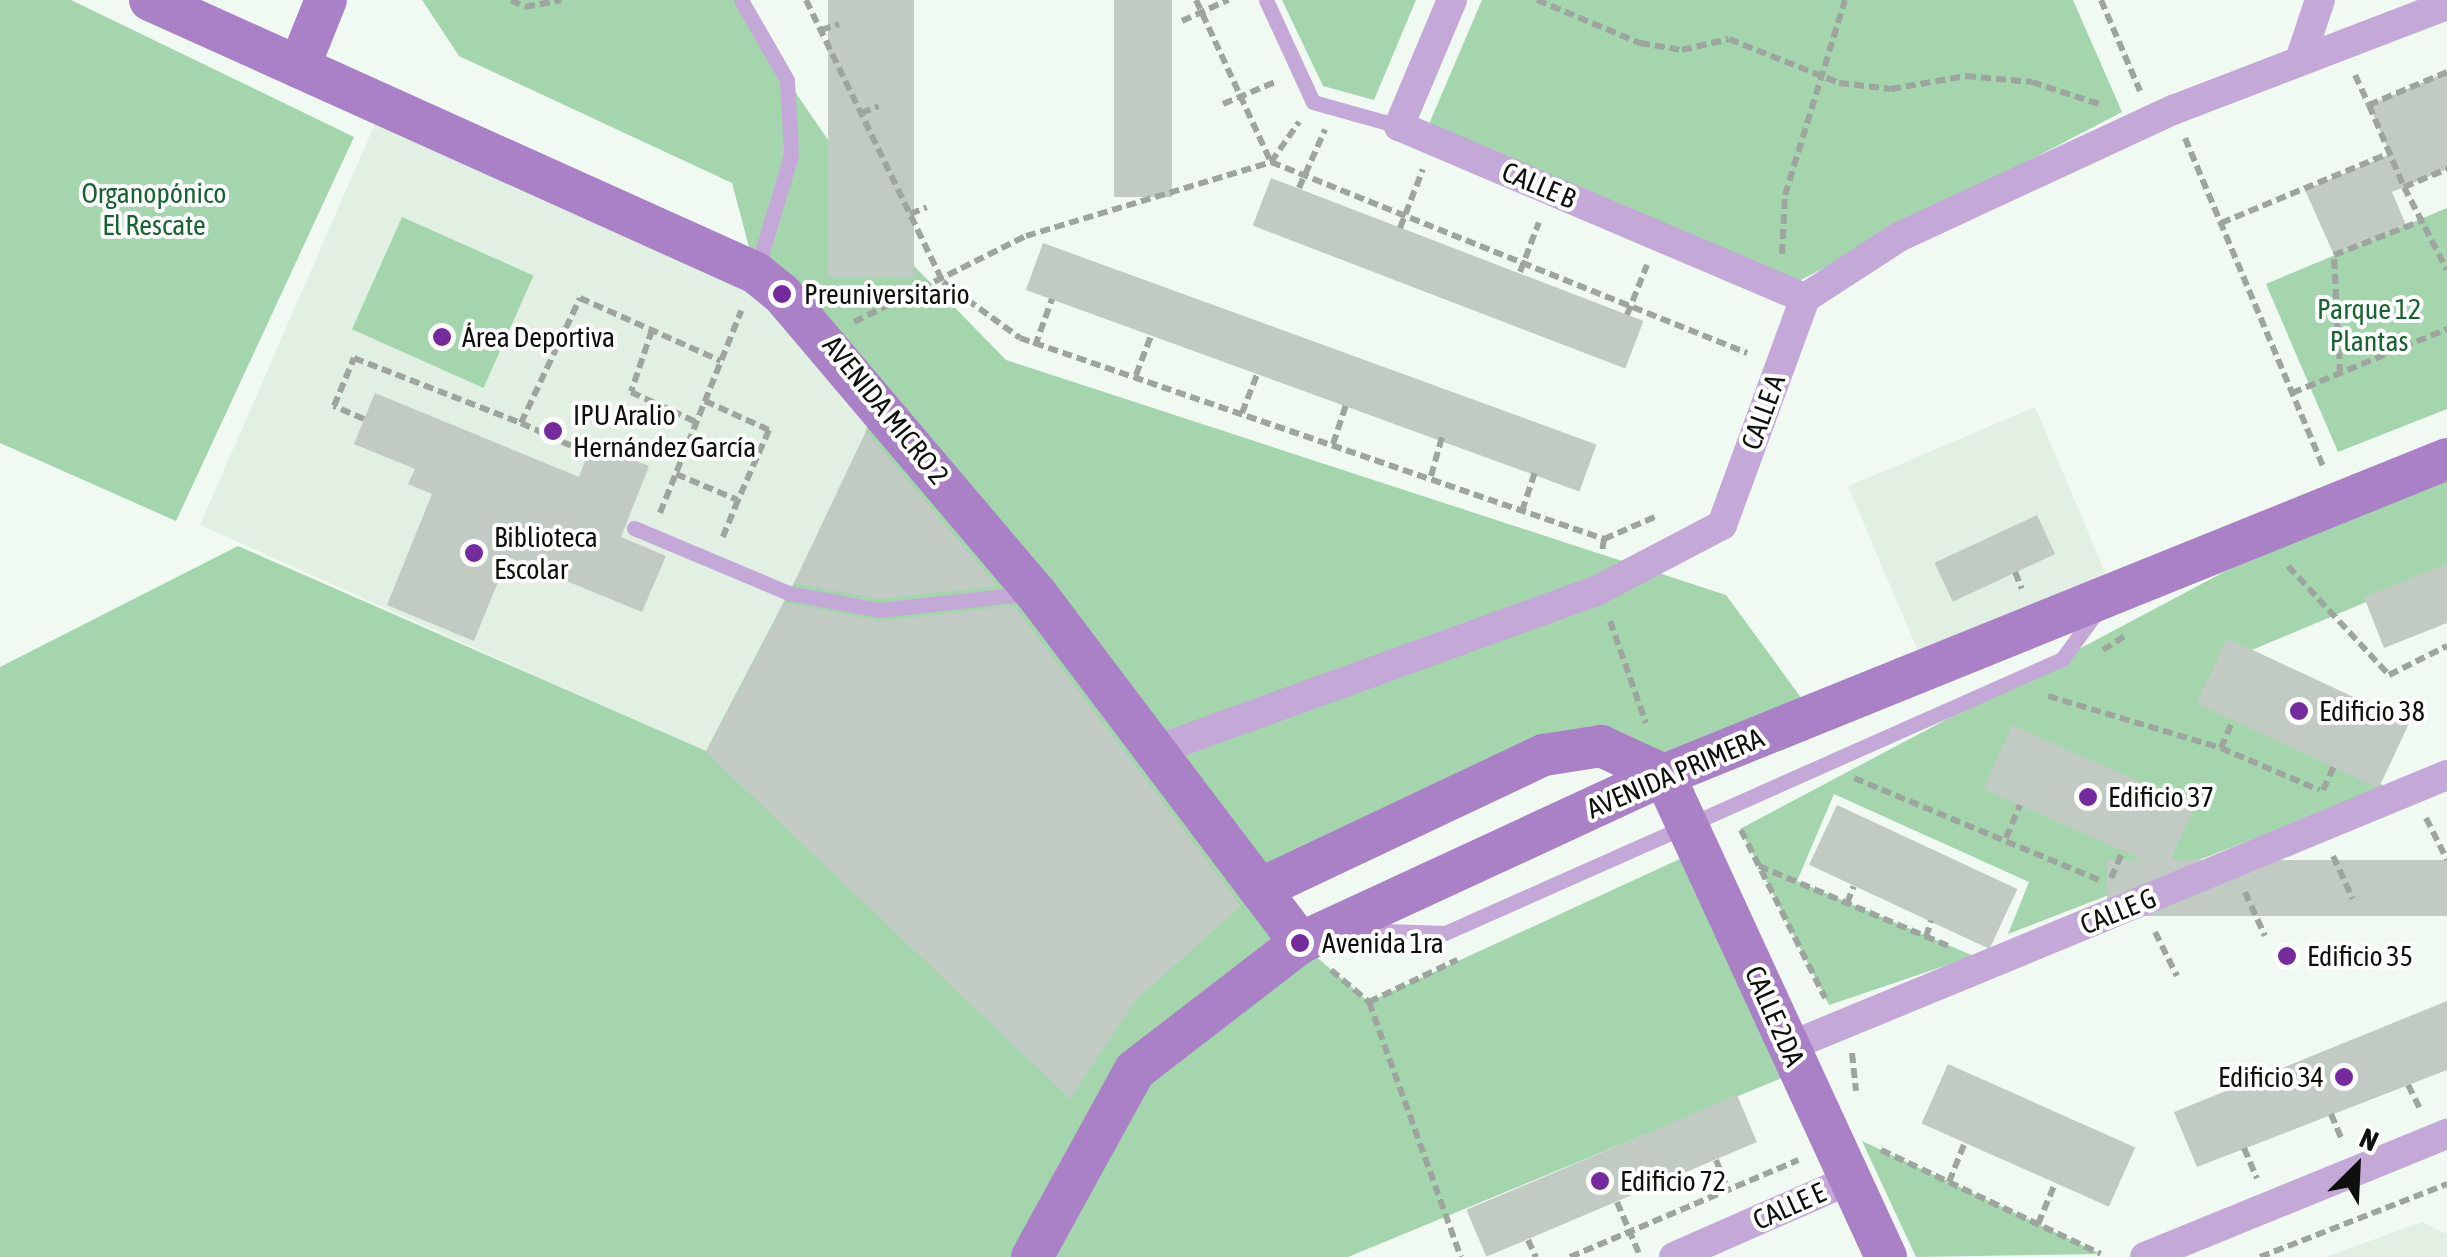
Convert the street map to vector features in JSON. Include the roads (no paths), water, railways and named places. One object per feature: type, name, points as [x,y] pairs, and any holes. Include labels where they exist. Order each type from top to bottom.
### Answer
[{"type":"street","name":"AVENIDA MICRO 2","points":[[150,0],[756,272],[826,335],[1035,592],[1151,752],[1260,889],[1316,936]]},
{"type":"street","points":[[299,67],[326,0]]},
{"type":"street","points":[[1398,126],[1452,0]]},
{"type":"street","points":[[2300,60],[2320,0]]},
{"type":"street","points":[[1794,293],[1899,237],[2162,116],[2447,5]]},
{"type":"street","name":"CALLE B","points":[[1398,126],[1657,239],[1794,293]]},
{"type":"street","name":"CALLE A","points":[[1151,752],[1598,590],[1722,525],[1794,293]]},
{"type":"street","name":"AVENIDA PRIMERA","points":[[1032,1257],[1135,1070],[1316,936],[1664,775],[2257,532],[2447,459]]},
{"type":"street","points":[[1260,889],[1544,755],[1601,746],[1664,775]]},
{"type":"street","name":"CALLE 2DA","points":[[1664,775],[1788,1047],[1855,1160],[1886,1257]]},
{"type":"street","name":"CALLE G","points":[[1788,1047],[1842,1020],[2447,775]]},
{"type":"street","points":[[2146,1257],[2447,1134]]},
{"type":"street","name":"CALLE E","points":[[1674,1257],[1855,1160]]},
{"type":"lane","points":[[741,0],[787,80],[791,154],[756,272]]},
{"type":"lane","points":[[1266,0],[1313,102],[1398,126]]},
{"type":"lane","points":[[634,528],[789,594],[879,610],[1035,592]]},
{"type":"lane","points":[[1316,936],[1444,933],[2062,660],[2112,591]]},
{"type":"place","name":"Preuniversitario","points":[[782,294]]},
{"type":"place","name":"Área Deportiva","points":[[442,337]]},
{"type":"place","name":"IPU Aralio Hernández García","points":[[553,431]]},
{"type":"place","name":"Biblioteca Escolar","points":[[474,553]]},
{"type":"place","name":"Edificio 38","points":[[2299,711]]},
{"type":"place","name":"Edificio 37","points":[[2088,797]]},
{"type":"place","name":"Avenida 1ra","points":[[1300,943]]},
{"type":"place","name":"Edificio 35","points":[[2287,956]]},
{"type":"place","name":"Edificio 34","points":[[2344,1077]]},
{"type":"place","name":"Edificio 72","points":[[1600,1181]]},
{"type":"park label","name":"Organopónico El Rescate","points":[[154,209]]},
{"type":"park label","name":"Parque 12 Plantas","points":[[2369,325]]}]
